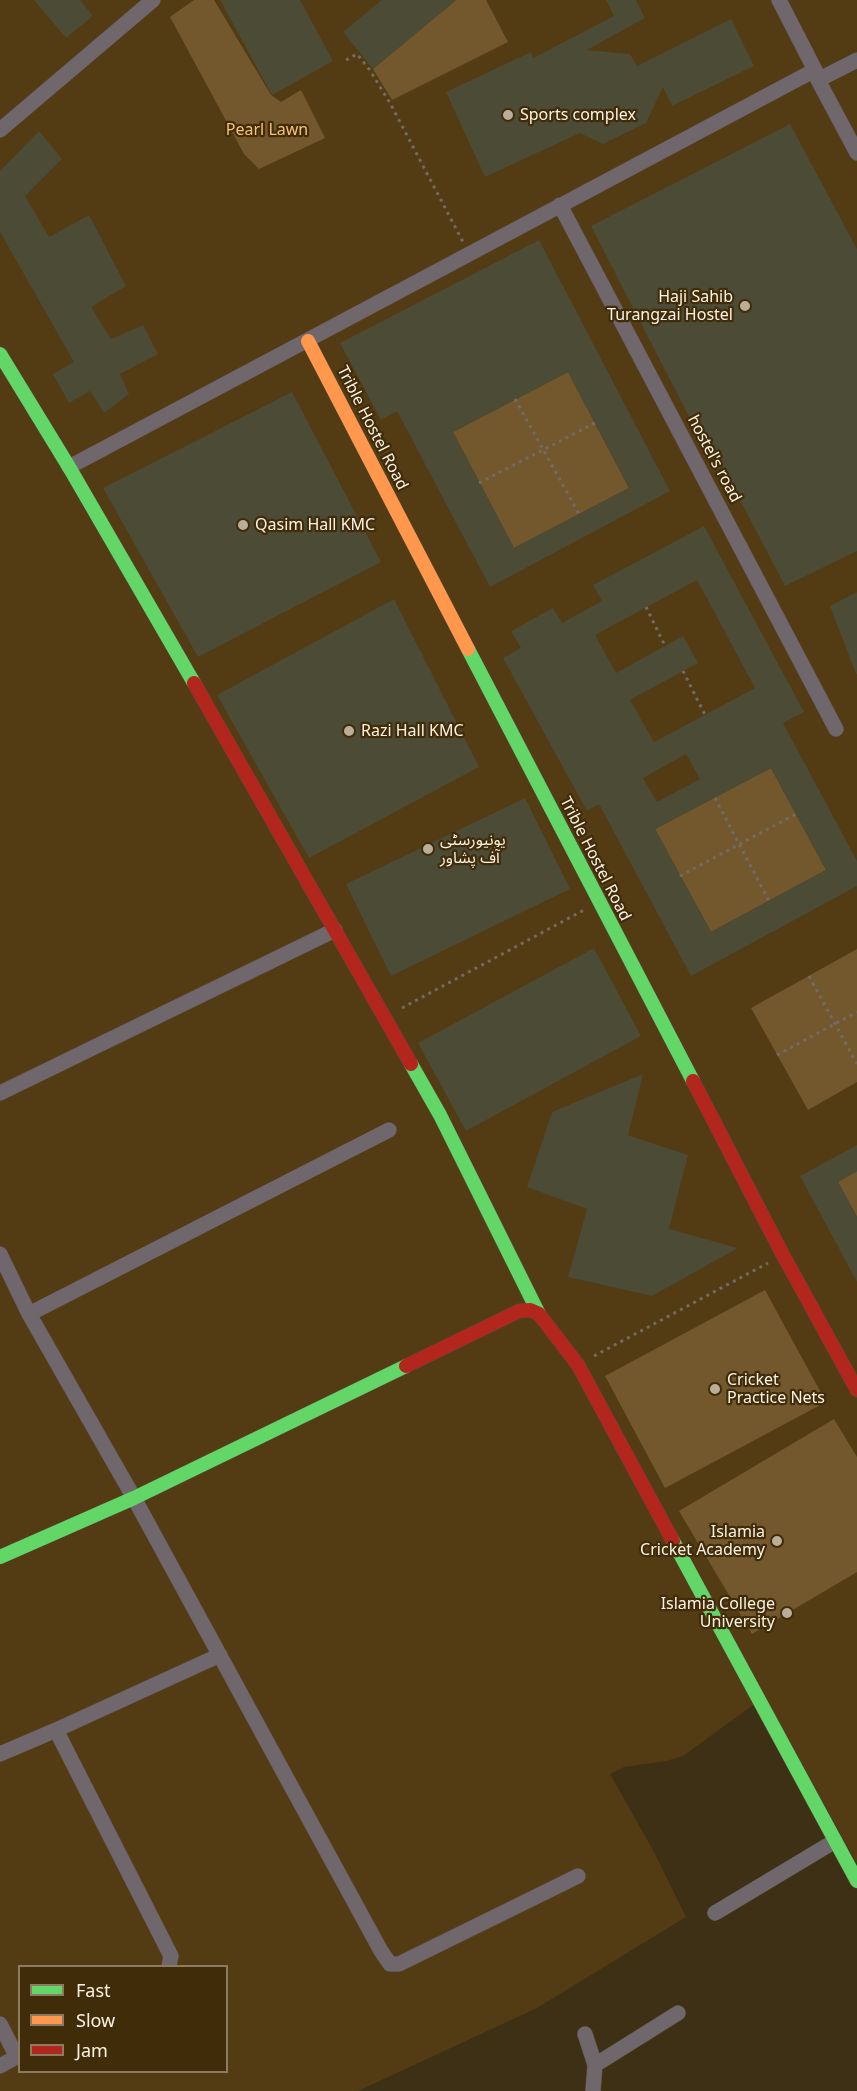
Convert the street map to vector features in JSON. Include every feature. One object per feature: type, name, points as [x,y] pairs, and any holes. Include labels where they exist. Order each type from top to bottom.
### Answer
[{"type":"street","points":[[0,130],[153,0]]},
{"type":"street","points":[[779,0],[857,153]]},
{"type":"street","points":[[69,467],[560,205],[817,75],[857,60]]},
{"type":"street","name":"hostel's road","points":[[560,205],[836,729]]},
{"type":"street","name":"Trible Hostel Road","points":[[308,341],[783,1255],[857,1390]]},
{"type":"street","points":[[0,354],[69,467],[440,1115],[538,1314],[578,1365],[857,1881]]},
{"type":"street","points":[[0,1093],[335,930]]},
{"type":"street","points":[[29,1314],[389,1130]]},
{"type":"street","points":[[0,1254],[29,1314],[134,1498],[390,1964],[399,1964],[578,1876]]},
{"type":"street","points":[[0,1557],[134,1498],[519,1311],[530,1310],[538,1314]]},
{"type":"street","points":[[0,1754],[220,1655]]},
{"type":"street","points":[[56,1730],[171,1956],[169,1965]]},
{"type":"street","points":[[716,1913],[836,1841]]},
{"type":"street","points":[[595,2065],[678,2013]]},
{"type":"street","points":[[0,2024],[18,2056],[0,2066]]},
{"type":"street","points":[[585,2034],[595,2065],[593,2091]]},
{"type":"path","points":[[346,60],[357,54],[369,69],[390,103],[470,254]]},
{"type":"path","points":[[515,399],[579,514]]},
{"type":"path","points":[[479,483],[595,423]]},
{"type":"path","points":[[646,607],[665,646]]},
{"type":"path","points":[[682,671],[705,715]]},
{"type":"path","points":[[714,798],[769,900]]},
{"type":"path","points":[[680,876],[796,814]]},
{"type":"path","points":[[385,1018],[599,902]]},
{"type":"path","points":[[808,976],[857,1064]]},
{"type":"path","points":[[777,1055],[857,1012]]},
{"type":"path","points":[[578,1365],[783,1255]]},
{"type":"shaded area","name":"یونیورسٹی آف پشاور","points":[[0,0],[857,0],[857,1864],[764,1697],[683,1756],[624,1767],[610,1774],[654,1852],[686,1917],[537,2008],[358,2091],[0,2091]]},
{"type":"green space","name":"Pearl Lawn","points":[[194,0],[214,0],[271,95],[281,102],[301,90],[325,138],[259,169],[244,154],[170,17]]},
{"type":"green space","points":[[456,0],[486,0],[508,42],[392,100],[373,69]]},
{"type":"green space","points":[[568,372],[629,488],[514,548],[453,432]]},
{"type":"green space","points":[[771,768],[826,870],[711,932],[655,829]]},
{"type":"green space","points":[[857,949],[857,1082],[808,1110],[751,1008]]},
{"type":"green space","points":[[857,1171],[857,1217],[838,1182]]},
{"type":"green space","name":"Cricket Practice Nets","points":[[765,1290],[826,1402],[665,1488],[605,1376]]},
{"type":"green space","name":"Islamia Cricket Academy","points":[[834,1419],[857,1457],[857,1572],[752,1634],[679,1511]]},
{"type":"building","points":[[34,0],[80,0],[93,16],[66,38]]},
{"type":"building","points":[[220,0],[300,0],[333,61],[272,95]]},
{"type":"building","points":[[382,0],[456,0],[373,69],[343,32]]},
{"type":"building","points":[[606,0],[636,0],[645,18],[587,50],[630,54],[637,66],[731,19],[754,66],[672,106],[663,87],[646,123],[603,144],[580,133],[485,177],[446,92],[531,52],[533,58],[614,16]]},
{"type":"building","name":"Haji Sahib Turangzai Hostel","points":[[790,124],[857,249],[857,551],[785,586],[709,441],[703,444],[591,226]]},
{"type":"building","points":[[39,131],[62,159],[25,196],[49,237],[89,215],[126,286],[91,307],[111,339],[143,325],[158,354],[120,374],[129,394],[104,413],[90,391],[69,403],[53,374],[74,362],[0,232],[0,171]]},
{"type":"building","points":[[539,240],[670,491],[490,587],[397,411],[381,420],[340,343]],"holes":[[[568,372],[629,488],[514,548],[453,432]]]},
{"type":"building","name":"Qasim Hall KMC","points":[[292,392],[381,562],[198,657],[103,488]]},
{"type":"building","points":[[704,526],[804,712],[783,723],[857,861],[857,886],[691,976],[599,804],[587,811],[503,658],[521,648],[511,631],[553,608],[562,623],[602,601],[593,585]],"holes":[[[697,580],[755,688],[654,742],[630,700],[698,663],[683,636],[616,673],[595,635]],[[686,754],[700,779],[657,802],[643,778]],[[771,768],[826,870],[711,932],[655,829]]]},
{"type":"building","points":[[857,592],[857,674],[856,674],[830,606]]},
{"type":"building","name":"Razi Hall KMC","points":[[394,599],[479,767],[309,858],[217,695]]},
{"type":"building","points":[[525,798],[570,889],[391,976],[346,884]]},
{"type":"building","points":[[594,948],[641,1036],[466,1131],[418,1043]]},
{"type":"building","points":[[643,1074],[628,1135],[688,1155],[669,1229],[738,1248],[652,1296],[568,1277],[587,1209],[527,1187],[552,1112]]},
{"type":"building","points":[[857,1145],[857,1171],[838,1182],[857,1217],[857,1282],[800,1176]]},
{"type":"traffic: fast","points":[[0,354],[69,467],[194,683]]},
{"type":"traffic: fast","points":[[468,649],[693,1081]]},
{"type":"traffic: fast","points":[[411,1064],[440,1115],[539,1314]]},
{"type":"traffic: fast","points":[[0,1557],[134,1498],[406,1366]]},
{"type":"traffic: fast","points":[[673,1541],[857,1881]]},
{"type":"traffic: slow","points":[[308,341],[468,649]]},
{"type":"traffic: jam","points":[[194,683],[411,1064]]},
{"type":"traffic: jam","points":[[693,1081],[783,1255],[857,1390]]},
{"type":"traffic: jam","points":[[406,1366],[519,1311],[530,1310],[539,1314],[578,1365],[673,1541]]},
{"type":"place","name":"Sports complex","points":[[508,115]]},
{"type":"place","name":"Haji Sahib Turangzai Hostel","points":[[745,306]]},
{"type":"place","name":"Qasim Hall KMC","points":[[243,525]]},
{"type":"place","name":"Razi Hall KMC","points":[[349,731]]},
{"type":"place","name":"یونیورسٹی آف پشاور","points":[[428,849]]},
{"type":"place","name":"Cricket Practice Nets","points":[[715,1389]]},
{"type":"place","name":"Islamia Cricket Academy","points":[[777,1541]]},
{"type":"place","name":"Islamia College University","points":[[787,1613]]}]
